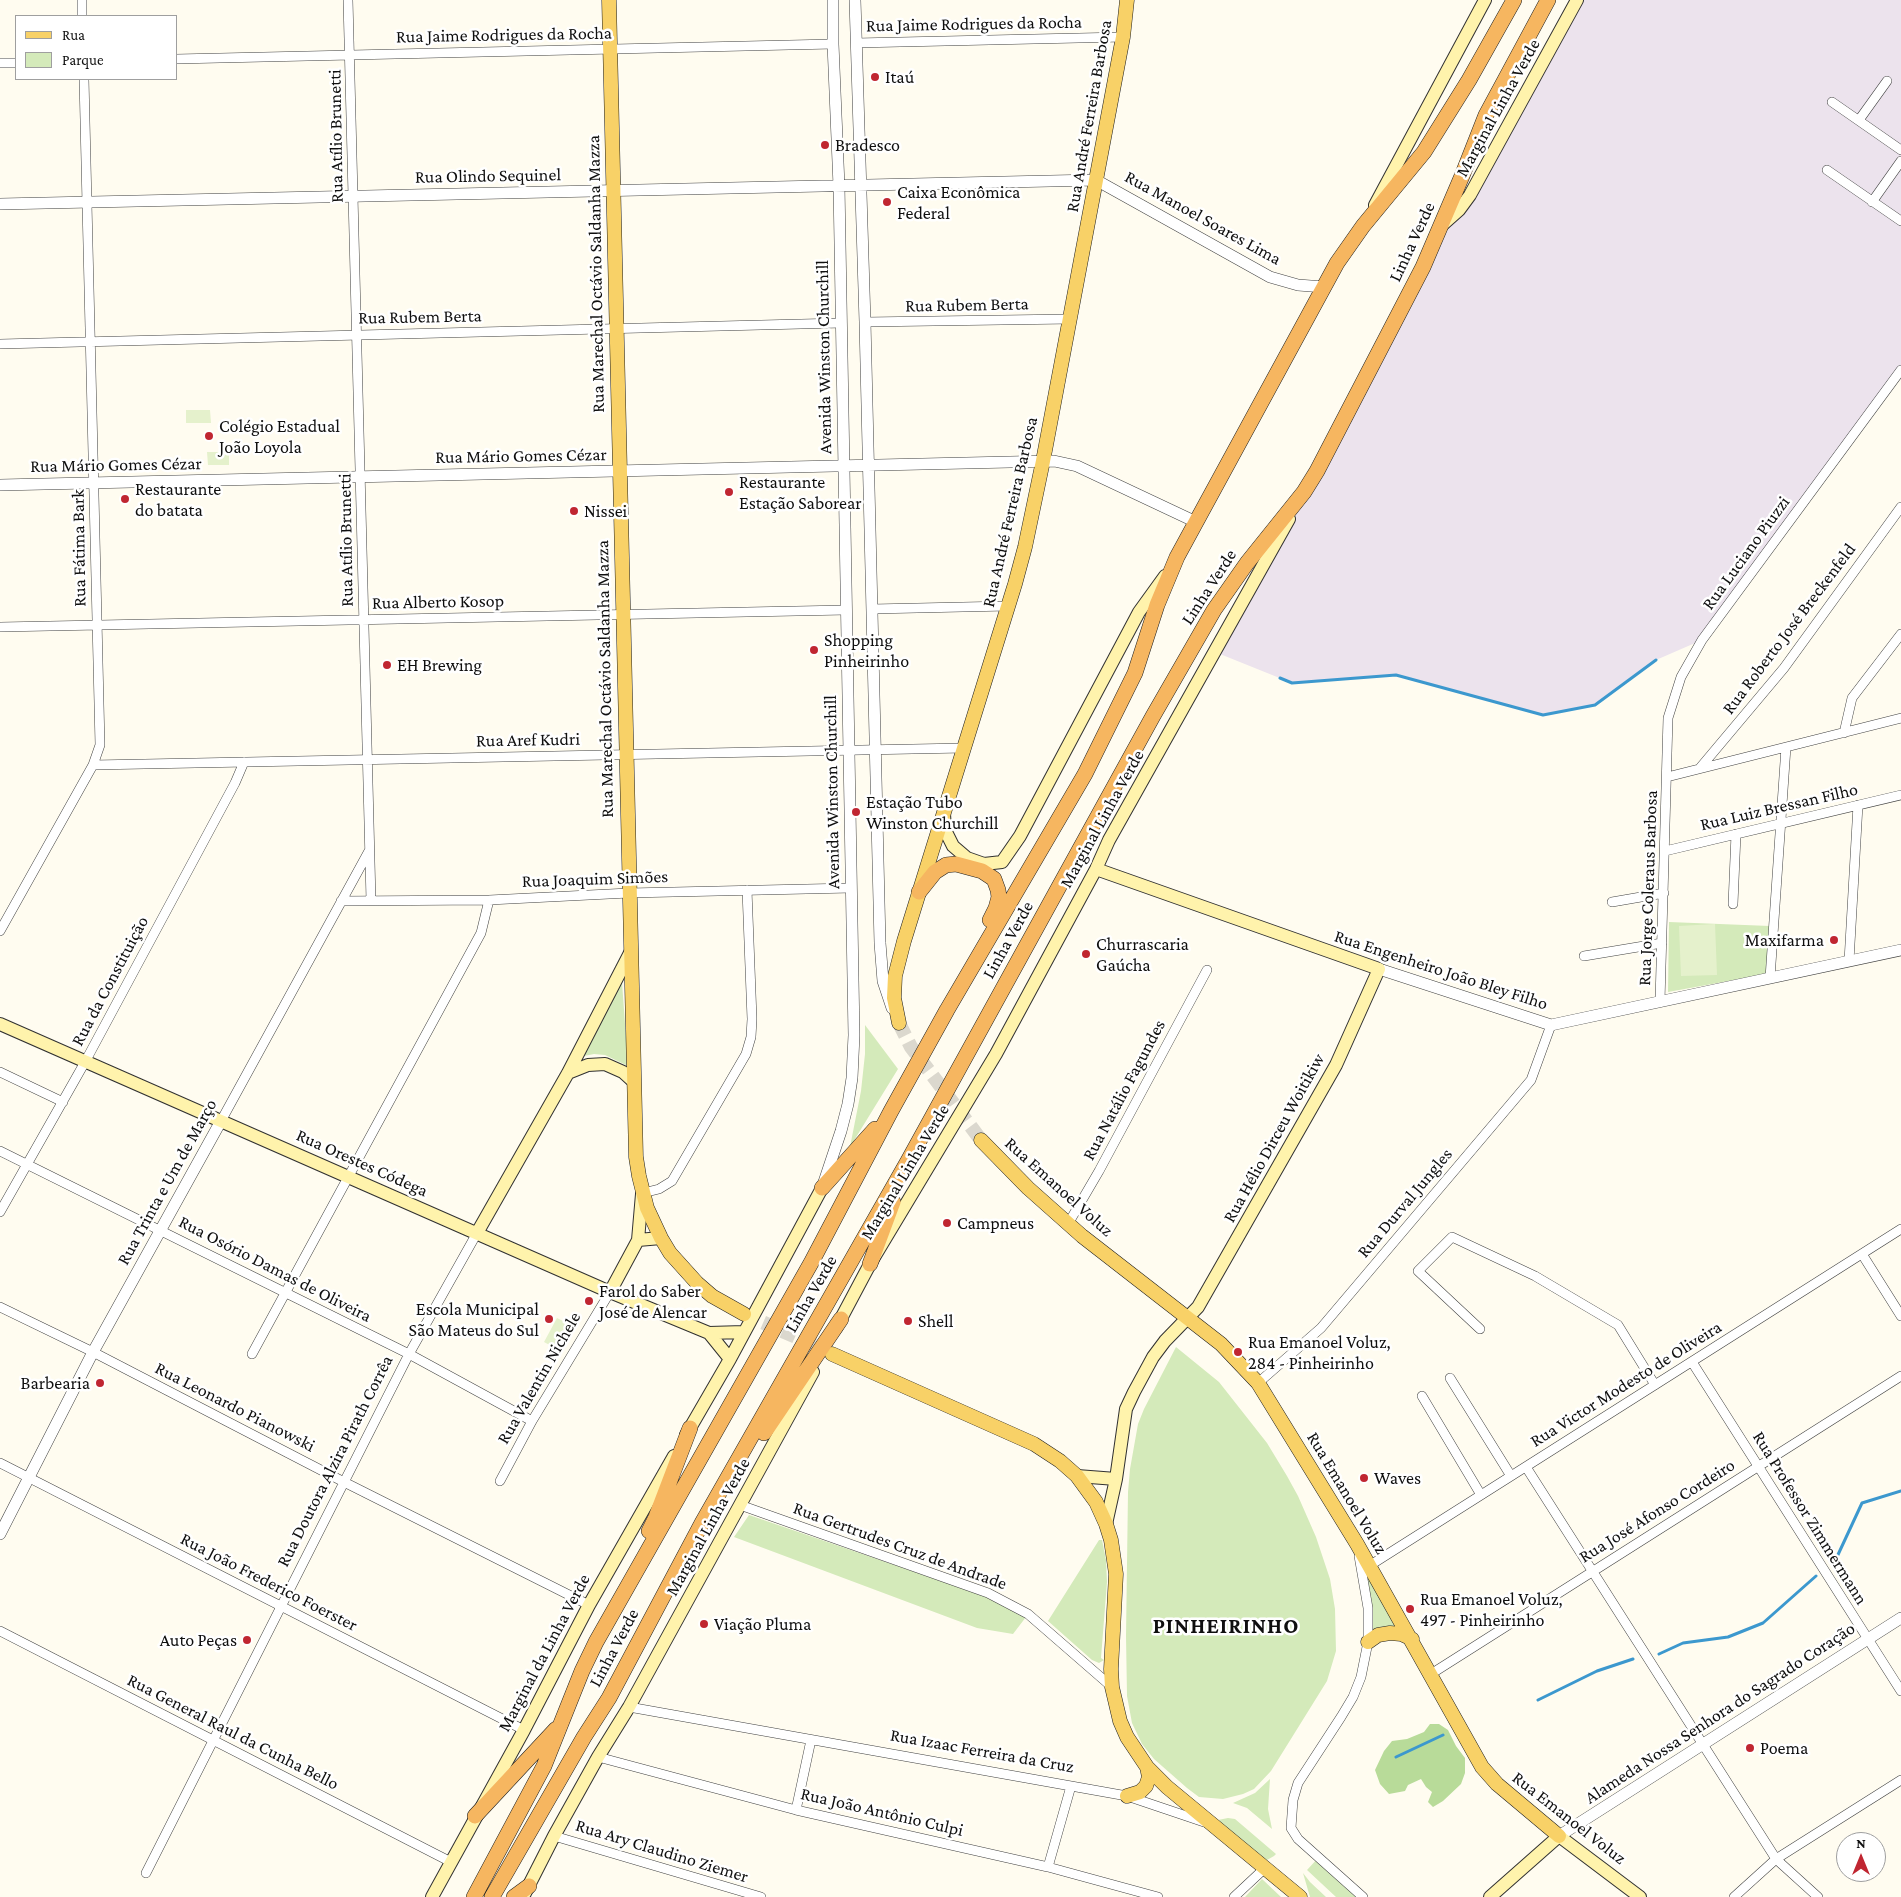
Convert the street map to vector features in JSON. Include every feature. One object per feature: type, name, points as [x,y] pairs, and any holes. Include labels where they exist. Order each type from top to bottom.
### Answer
[{"type":"highway","name":"Linha Verde","points":[[474,1897],[544,1766],[564,1721],[582,1671],[596,1642],[811,1262],[946,1010],[1085,774],[1135,673],[1158,605],[1177,557],[1337,263],[1363,226],[1424,152],[1469,80],[1514,0]]},
{"type":"highway","name":"Linha Verde","points":[[492,1897],[584,1737],[609,1698],[702,1523],[908,1161],[1148,724],[1214,610],[1247,563],[1304,492],[1317,471],[1423,267],[1486,115],[1548,0]]},
{"type":"highway","points":[[919,892],[935,872],[946,865],[956,864],[982,871],[994,879],[998,890],[999,898],[996,908],[949,994],[946,1010]]},
{"type":"highway","points":[[822,1188],[891,1111]]},
{"type":"highway","points":[[870,1264],[908,1161]]},
{"type":"highway","points":[[702,1523],[841,1319]]},
{"type":"highway","points":[[620,1601],[630,1568],[656,1517],[690,1428]]},
{"type":"highway","points":[[475,1816],[564,1721]]},
{"type":"highway","points":[[514,1897],[526,1891]]},
{"type":"main road","name":"Rua Marechal Octávio Saldanha Mazza","points":[[608,0],[635,1141],[642,1193],[661,1238],[675,1258],[697,1283],[712,1296],[744,1314]]},
{"type":"main road","name":"Rua André Ferreira Barbosa","points":[[899,1023],[894,998],[895,976],[904,941],[1025,547],[1123,37],[1127,0]]},
{"type":"main road","points":[[1363,226],[1484,0]]},
{"type":"main road","name":"Marginal Linha Verde","points":[[1441,226],[1459,210],[1470,195],[1577,0]]},
{"type":"main road","name":"Marginal Linha Verde","points":[[526,1891],[554,1836],[598,1757],[629,1707],[740,1505],[870,1264],[996,1054],[1110,840],[1304,492]]},
{"type":"main road","points":[[944,812],[945,830],[953,846],[967,858],[984,864],[1002,862],[1020,836],[1139,612],[1177,557]]},
{"type":"main road","name":"Rua Engenheiro João Bley Filho","points":[[1096,869],[1379,970]]},
{"type":"main road","name":"Rua Doutora Alzira Pirath Corrêa","points":[[478,1233],[568,1073],[630,951]]},
{"type":"main road","name":"Rua Hélio Dirceu Woitikiw","points":[[1106,1524],[1116,1479],[1126,1409],[1134,1392],[1161,1346],[1198,1307],[1336,1065],[1379,970]]},
{"type":"main road","name":"Rua Orestes Códega","points":[[0,1024],[610,1292],[709,1333],[744,1332]]},
{"type":"main road","points":[[568,1073],[588,1065],[605,1064],[623,1072],[634,1082]]},
{"type":"main road","name":"Rua Emanoel Voluz","points":[[981,1140],[1028,1188],[1068,1224],[1221,1344],[1258,1383],[1357,1544],[1487,1772],[1496,1784],[1640,1897]]},
{"type":"main road","points":[[690,1428],[730,1359],[822,1188]]},
{"type":"main road","name":"Rua Valentin Nichele","points":[[610,1292],[638,1240],[642,1193]]},
{"type":"main road","points":[[638,1240],[661,1238]]},
{"type":"main road","name":"Rua Orestes Códega","points":[[709,1333],[730,1359]]},
{"type":"main road","points":[[832,1354],[1034,1444],[1060,1461],[1077,1476],[1096,1502],[1106,1524],[1115,1559],[1116,1574],[1111,1669],[1112,1687],[1120,1721],[1127,1738],[1147,1767],[1176,1795],[1212,1825]]},
{"type":"main road","name":"Marginal da Linha Verde","points":[[432,1897],[524,1730],[589,1605],[690,1428]]},
{"type":"main road","points":[[1077,1476],[1116,1479]]},
{"type":"main road","points":[[1368,1642],[1378,1635],[1390,1633],[1401,1634],[1412,1639]]},
{"type":"main road","points":[[1127,1796],[1140,1792],[1146,1786],[1149,1777],[1147,1767]]},
{"type":"main road","name":"Rua Izaac Ferreira da Cruz","points":[[1212,1825],[1300,1897]]},
{"type":"main road","name":"Alameda Nossa Senhora do Sagrado Coração","points":[[1490,1897],[1560,1836]]},
{"type":"street","points":[[82,0],[82,15]]},
{"type":"street","name":"Rua Atílio Brunetti","points":[[348,0],[371,900]]},
{"type":"street","name":"Avenida Winston Churchill","points":[[822,1188],[842,1131],[852,1078],[854,1035],[839,186],[833,0]]},
{"type":"street","points":[[855,0],[862,185],[881,965],[888,996],[899,1023]]},
{"type":"street","name":"Rua Jaime Rodrigues da Rocha","points":[[856,43],[1123,37]]},
{"type":"street","name":"Rua Jaime Rodrigues da Rocha","points":[[178,59],[833,44]]},
{"type":"street","points":[[0,63],[15,62]]},
{"type":"street","name":"Rua Fátima Bark","points":[[0,930],[93,765],[97,755],[100,734],[84,80]]},
{"type":"street","points":[[1859,120],[1888,80]]},
{"type":"street","points":[[1832,102],[1901,150]]},
{"type":"street","points":[[1872,202],[1901,161]]},
{"type":"street","points":[[1827,170],[1901,221]]},
{"type":"street","name":"Rua Olindo Sequinel","points":[[0,204],[1096,180]]},
{"type":"street","name":"Rua Manoel Soares Lima","points":[[1096,180],[1270,277],[1298,285],[1324,287]]},
{"type":"street","name":"Rua Rubem Berta","points":[[865,322],[1070,319]]},
{"type":"street","name":"Rua Rubem Berta","points":[[0,344],[841,323]]},
{"type":"street","name":"Rua Luciano Piuzzi","points":[[1667,776],[1668,718],[1681,677],[1698,648],[1901,370]]},
{"type":"street","name":"Rua Mário Gomes Cézar","points":[[0,485],[1043,461],[1067,463],[1077,466],[1196,522]]},
{"type":"street","name":"Rua Roberto José Breckenfeld","points":[[1700,768],[1784,668],[1901,507]]},
{"type":"street","points":[[872,609],[1008,606]]},
{"type":"street","name":"Rua Alberto Kosop","points":[[0,627],[846,610]]},
{"type":"street","points":[[1844,733],[1852,698],[1901,634]]},
{"type":"street","points":[[1667,776],[1901,718]]},
{"type":"street","points":[[1770,978],[1786,747]]},
{"type":"street","name":"Rua Aref Kudri","points":[[93,765],[964,748]]},
{"type":"street","name":"Rua da Constituição","points":[[0,1212],[85,1062],[244,762]]},
{"type":"street","name":"Rua Jorge Coleraus Barbosa","points":[[1660,1001],[1667,776]]},
{"type":"street","name":"Rua Luiz Bressan Filho","points":[[1665,851],[1901,795]]},
{"type":"street","points":[[1849,961],[1858,805]]},
{"type":"street","points":[[1733,904],[1736,834]]},
{"type":"street","name":"Rua Trinta e Um de Março","points":[[0,1534],[93,1352],[370,850]]},
{"type":"street","name":"Rua Joaquim Simões","points":[[341,901],[489,900],[629,893],[851,888]]},
{"type":"street","points":[[642,1193],[659,1189],[672,1181],[746,1054],[752,1019],[747,890]]},
{"type":"street","points":[[1612,902],[1664,893]]},
{"type":"street","points":[[252,1354],[482,933],[489,900]]},
{"type":"street","points":[[1584,956],[1662,943]]},
{"type":"street","name":"Rua Engenheiro João Bley Filho","points":[[1379,970],[1551,1025],[1901,950]]},
{"type":"street","name":"Rua Natálio Fagundes","points":[[1068,1224],[1099,1171],[1207,970]]},
{"type":"street","name":"Rua Durval Jungles","points":[[1258,1383],[1321,1328],[1531,1080],[1551,1025]]},
{"type":"street","points":[[0,1072],[63,1102]]},
{"type":"street","name":"Rua Osório Damas de Oliveira","points":[[0,1151],[409,1354],[532,1421]]},
{"type":"street","name":"Rua Victor Modesto de Oliveira","points":[[1369,1566],[1901,1229]]},
{"type":"street","name":"Rua Doutora Alzira Pirath Corrêa","points":[[146,1873],[409,1354],[478,1233]]},
{"type":"street","points":[[1480,1329],[1418,1271],[1452,1237],[1535,1276],[1618,1325],[1655,1385]]},
{"type":"street","points":[[1862,1254],[1901,1316]]},
{"type":"street","name":"Rua Valentin Nichele","points":[[500,1481],[532,1421],[610,1292]]},
{"type":"street","name":"Rua Leonardo Pianowski","points":[[0,1307],[93,1352],[344,1482],[589,1605]]},
{"type":"street","name":"Rua Professor Zimmermann","points":[[1692,1362],[1901,1691]]},
{"type":"street","name":"Rua José Afonso Cordeiro","points":[[1431,1674],[1901,1376]]},
{"type":"street","points":[[1450,1378],[1511,1476]]},
{"type":"street","points":[[1422,1396],[1481,1495]]},
{"type":"street","name":"Rua João Frederico Foerster","points":[[0,1463],[524,1730]]},
{"type":"street","points":[[1526,1467],[1776,1859],[1818,1897]]},
{"type":"street","name":"Rua Gertrudes Cruz de Andrade","points":[[740,1505],[988,1593],[1028,1614],[1112,1687]]},
{"type":"street","points":[[1357,1544],[1368,1608],[1368,1642],[1362,1677],[1353,1697],[1298,1782],[1293,1800],[1291,1828],[1298,1839],[1363,1897]]},
{"type":"street","name":"Alameda Nossa Senhora do Sagrado Coração","points":[[1560,1836],[1901,1618]]},
{"type":"street","name":"Rua General Raul da Cunha Bello","points":[[0,1631],[451,1862]]},
{"type":"street","name":"Rua Izaac Ferreira da Cruz","points":[[629,1707],[1127,1796],[1212,1825]]},
{"type":"street","points":[[796,1810],[811,1740]]},
{"type":"street","name":"Rua João Antônio Culpi","points":[[598,1757],[796,1810],[1048,1867],[1158,1897]]},
{"type":"street","points":[[1734,1897],[1776,1859],[1901,1780]]},
{"type":"street","points":[[1048,1867],[1071,1786]]},
{"type":"street","name":"Rua Ary Claudino Ziemer","points":[[554,1836],[760,1897]]},
{"type":"street","points":[[1234,1897],[1265,1868]]},
{"type":"shaded area","points":[[1577,0],[1901,0],[1901,370],[1702,640],[1656,660],[1595,705],[1543,715],[1396,675],[1292,683],[1215,652],[1412,286],[1470,195]]},
{"type":"green space","points":[[186,410],[210,410],[211,423],[186,423]]},
{"type":"green space","points":[[207,452],[229,452],[229,465],[208,465]]},
{"type":"green space","points":[[1669,922],[1770,926],[1767,974],[1668,992]]},
{"type":"green space","points":[[1715,924],[1717,975],[1681,976],[1679,926]]},
{"type":"green space","points":[[622,982],[628,1066],[605,1055],[594,1054],[584,1056]]},
{"type":"green space","points":[[865,1025],[898,1069],[850,1147],[861,1091],[865,1054]]},
{"type":"green space","points":[[557,1318],[571,1325],[557,1349],[544,1342]]},
{"type":"green space","points":[[1176,1347],[1219,1382],[1267,1443],[1298,1496],[1316,1537],[1330,1579],[1335,1609],[1336,1651],[1327,1681],[1271,1771],[1254,1789],[1223,1799],[1199,1797],[1154,1759],[1142,1744],[1132,1723],[1127,1696],[1126,1636],[1130,1469],[1138,1424]]},
{"type":"green space","points":[[749,1515],[999,1601],[1026,1617],[1013,1634],[977,1628],[734,1537]]},
{"type":"green space","points":[[1099,1540],[1102,1540],[1106,1560],[1107,1582],[1101,1658],[1104,1660],[1099,1663],[1092,1660],[1048,1621]]},
{"type":"green space","points":[[1373,1577],[1405,1632],[1372,1635],[1367,1579]]},
{"type":"green space","points":[[1430,1724],[1439,1724],[1448,1730],[1465,1758],[1465,1773],[1461,1784],[1443,1801],[1433,1807],[1428,1802],[1432,1792],[1421,1779],[1408,1785],[1405,1791],[1389,1794],[1380,1784],[1375,1770],[1384,1751],[1392,1741],[1407,1739],[1424,1732]]},
{"type":"green space","points":[[1270,1779],[1268,1809],[1272,1829],[1247,1808],[1233,1803],[1255,1793]]},
{"type":"green space","points":[[1235,1819],[1276,1854],[1267,1860],[1262,1858],[1218,1820]]},
{"type":"green space","points":[[1319,1857],[1361,1897],[1336,1897],[1307,1870]]},
{"type":"green space","points":[[1303,1873],[1310,1882],[1326,1897],[1310,1897]]},
{"type":"green space","points":[[1262,1879],[1281,1897],[1245,1897]]},
{"type":"waterway","points":[[1280,678],[1292,683],[1396,675],[1543,715],[1595,705],[1656,660]]},
{"type":"waterway","points":[[1836,1559],[1862,1503],[1901,1491]]},
{"type":"waterway","points":[[1659,1654],[1683,1643],[1728,1637],[1763,1623],[1816,1576]]},
{"type":"waterway","points":[[1538,1700],[1597,1671],[1633,1659]]},
{"type":"waterway","points":[[1396,1757],[1443,1735]]},
{"type":"tunnel","points":[[899,1023],[911,1047],[981,1140]]},
{"type":"tunnel","points":[[744,1314],[814,1345]]},
{"type":"place","name":"Itaú","points":[[875,77]]},
{"type":"place","name":"Bradesco","points":[[825,145]]},
{"type":"place","name":"Caixa Econômica Federal","points":[[887,202]]},
{"type":"place","name":"Colégio Estadual João Loyola","points":[[209,436]]},
{"type":"place","name":"Restaurante Estação Saborear","points":[[729,492]]},
{"type":"place","name":"Restaurante do batata","points":[[125,499]]},
{"type":"place","name":"Nissei","points":[[574,511]]},
{"type":"place","name":"Shopping Pinheirinho","points":[[814,650]]},
{"type":"place","name":"EH Brewing","points":[[387,665]]},
{"type":"place","name":"Estação Tubo Winston Churchill","points":[[856,812]]},
{"type":"place","name":"Maxifarma","points":[[1834,940]]},
{"type":"place","name":"Churrascaria Gaúcha","points":[[1086,954]]},
{"type":"place","name":"Campneus","points":[[947,1223]]},
{"type":"place","name":"Farol do Saber José de Alencar","points":[[589,1301]]},
{"type":"place","name":"Escola Municipal São Mateus do Sul","points":[[549,1319]]},
{"type":"place","name":"Shell","points":[[908,1321]]},
{"type":"place","name":"Rua Emanoel Voluz, 284 - Pinheirinho","points":[[1238,1352]]},
{"type":"place","name":"Barbearia","points":[[100,1383]]},
{"type":"place","name":"Waves","points":[[1364,1478]]},
{"type":"place","name":"Rua Emanoel Voluz, 497 - Pinheirinho","points":[[1410,1609]]},
{"type":"place","name":"Viação Pluma","points":[[704,1624]]},
{"type":"place","name":"Auto Peças","points":[[247,1640]]},
{"type":"place","name":"Poema","points":[[1750,1748]]},
{"type":"district","name":"PINHEIRINHO","points":[[1226,1626]]}]
